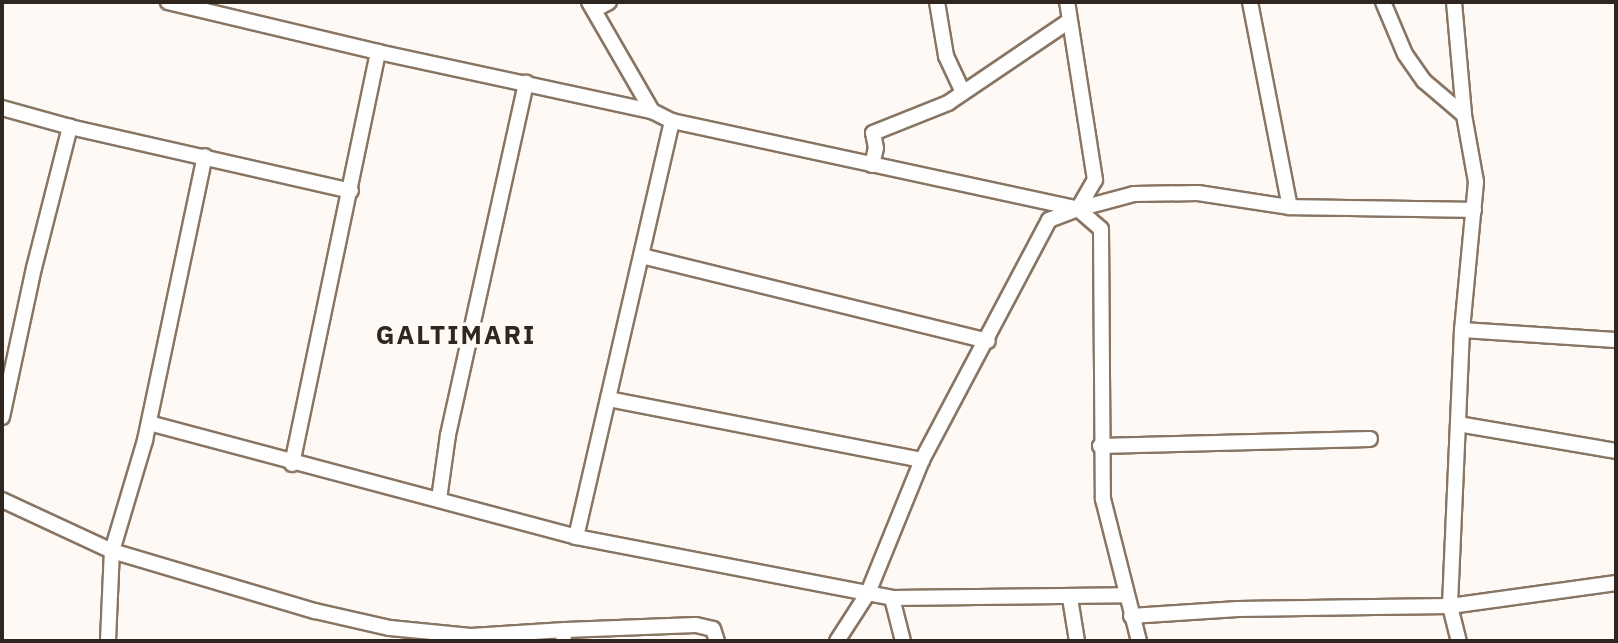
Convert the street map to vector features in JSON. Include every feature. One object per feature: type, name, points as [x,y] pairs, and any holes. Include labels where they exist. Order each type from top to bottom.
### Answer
[{"type":"street","points":[[168,2],[210,6],[378,52],[652,111],[672,121],[1078,209],[1101,229],[1100,446],[1103,499],[1139,641]]},
{"type":"street","points":[[609,2],[592,6],[652,111]]},
{"type":"street","points":[[937,2],[946,56],[963,92]]},
{"type":"street","points":[[1068,2],[1095,180],[1078,209]]},
{"type":"street","points":[[1250,2],[1290,207]]},
{"type":"street","points":[[1383,2],[1405,54],[1418,72],[1464,115]]},
{"type":"street","points":[[1454,2],[1464,115],[1476,182],[1462,330],[1450,606],[1459,641]]},
{"type":"street","points":[[872,165],[876,148],[873,133],[948,103],[1069,21]]},
{"type":"street","points":[[292,464],[378,52]]},
{"type":"street","points":[[439,499],[448,435],[526,83]]},
{"type":"street","points":[[2,108],[70,127],[351,191]]},
{"type":"street","points":[[576,537],[672,121]]},
{"type":"street","points":[[2,417],[34,268],[70,127]]},
{"type":"street","points":[[108,641],[112,551],[149,423],[205,156]]},
{"type":"street","points":[[836,641],[868,593],[922,460],[988,341],[1049,220],[1134,194],[1198,193],[1290,207],[1474,210]]},
{"type":"street","points":[[642,256],[988,341]]},
{"type":"street","points":[[1462,330],[1616,340]]},
{"type":"street","points":[[608,399],[922,460]]},
{"type":"street","points":[[149,423],[292,464],[439,499],[576,537],[892,598],[1070,598],[1126,595]]},
{"type":"street","points":[[1458,424],[1616,451]]},
{"type":"street","points":[[1100,446],[1370,439]]},
{"type":"street","points":[[2,500],[112,551],[276,600],[390,628],[471,636],[564,636],[696,625],[713,629],[716,641]]},
{"type":"street","points":[[1131,616],[1238,609],[1450,606],[1616,583]]},
{"type":"street","points":[[892,598],[903,641]]},
{"type":"street","points":[[1070,598],[1077,641]]},
{"type":"street","points":[[1447,641],[1454,626]]},
{"type":"district","name":"GALTIMARI","points":[[456,335]]}]
